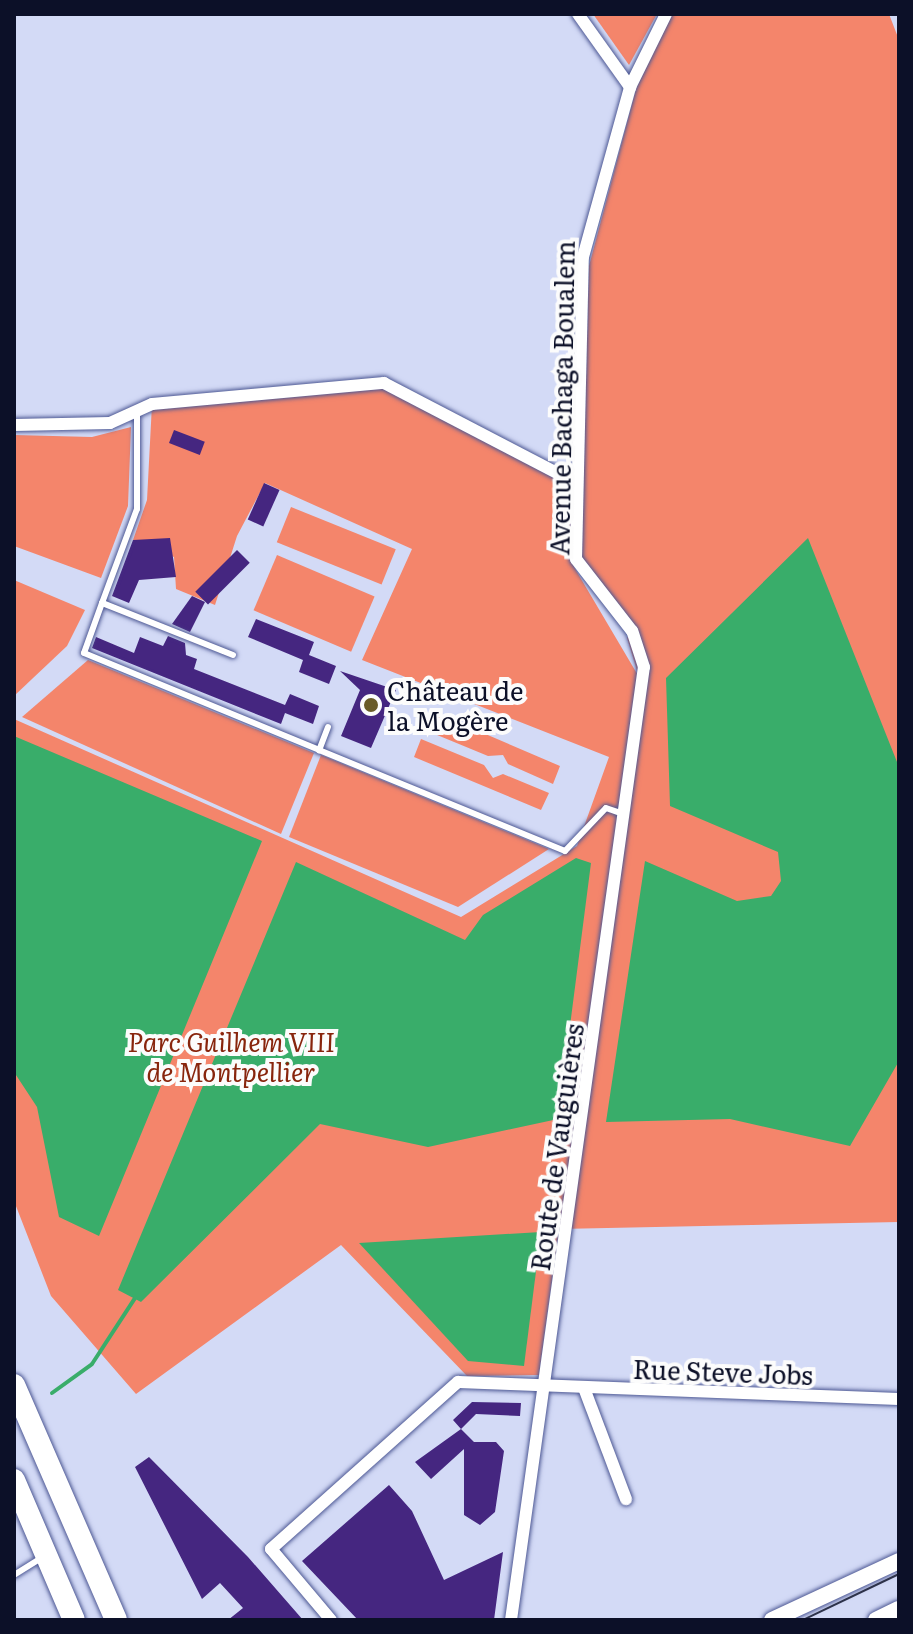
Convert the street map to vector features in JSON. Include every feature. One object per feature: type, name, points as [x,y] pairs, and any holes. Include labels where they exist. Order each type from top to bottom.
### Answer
[{"type":"highway","points":[[14,1385],[116,1620]]},
{"type":"highway","points":[[14,1480],[74,1620]]},
{"type":"street","points":[[578,14],[630,87]]},
{"type":"street","name":"Avenue Bachaga Boualem","points":[[642,679],[632,631],[578,567],[576,483],[587,225],[630,87],[666,14]]},
{"type":"street","points":[[14,425],[110,423],[137,411],[384,383],[576,483]]},
{"type":"street","name":"Route de Vauguières","points":[[511,1620],[546,1386],[642,679]]},
{"type":"street","name":"Rue Steve Jobs","points":[[331,1620],[271,1549],[458,1382],[899,1399]]},
{"type":"street","points":[[584,1388],[626,1499]]},
{"type":"street","points":[[772,1620],[899,1561]]},
{"type":"street","points":[[876,1620],[899,1609]]},
{"type":"lane","points":[[137,411],[137,509],[84,653],[565,851],[606,808],[623,814]]},
{"type":"lane","points":[[102,603],[233,655]]},
{"type":"lane","points":[[319,750],[328,727]]},
{"type":"lane","points":[[14,1575],[46,1555]]},
{"type":"green space","points":[[593,14],[657,14],[629,65]]},
{"type":"green space","name":"Parc Guilhem VIII de Montpellier","points":[[672,14],[889,14],[899,40],[899,1222],[559,1229],[539,1375],[467,1376],[341,1245],[136,1394],[51,1296],[14,1201],[14,719],[461,917],[577,846],[609,757],[362,660],[412,549],[265,483],[237,536],[215,605],[176,589],[174,557],[133,540],[147,500],[152,404],[384,383],[573,482],[574,567],[639,677],[627,638],[635,629],[581,560],[589,266],[636,89]]},
{"type":"green space","points":[[131,427],[128,506],[101,578],[14,546],[14,435],[92,437]]},
{"type":"green space","points":[[291,507],[396,549],[382,585],[277,542]]},
{"type":"green space","points":[[277,555],[375,596],[351,652],[254,610]]},
{"type":"green space","points":[[14,580],[85,610],[67,646],[14,696]]},
{"type":"green space","points":[[88,660],[314,753],[281,834],[22,717]]},
{"type":"green space","points":[[434,712],[560,766],[553,784],[508,764],[503,755],[488,756],[425,730]]},
{"type":"green space","points":[[421,739],[484,765],[493,778],[503,774],[549,793],[541,810],[414,757]]},
{"type":"green space","points":[[321,755],[549,849],[458,907],[289,837]]},
{"type":"shaded area","points":[[808,538],[899,767],[899,1061],[850,1146],[730,1119],[606,1122],[645,861],[737,901],[771,896],[781,881],[778,852],[670,806],[666,678]]},
{"type":"shaded area","points":[[14,736],[262,841],[99,1236],[59,1217],[37,1107],[14,1072]]},
{"type":"shaded area","points":[[576,858],[591,863],[558,1119],[428,1147],[320,1124],[141,1302],[118,1290],[296,862],[465,940],[483,915]]},
{"type":"shaded area","points":[[541,1232],[524,1366],[468,1361],[359,1243]]},
{"type":"building","points":[[174,430],[205,442],[200,455],[169,443]]},
{"type":"building","points":[[264,483],[280,490],[263,526],[248,520]]},
{"type":"building","points":[[170,538],[176,577],[139,580],[129,603],[112,596],[133,540]]},
{"type":"building","points":[[237,550],[250,563],[208,604],[195,592]]},
{"type":"building","points":[[192,596],[205,602],[190,632],[172,624]]},
{"type":"building","points":[[256,619],[314,642],[309,655],[336,666],[329,684],[299,672],[303,660],[248,637]]},
{"type":"building","points":[[168,636],[185,643],[186,655],[197,659],[194,669],[285,705],[290,694],[319,706],[313,724],[285,713],[281,724],[92,648],[96,637],[134,653],[140,637],[163,646]]},
{"type":"building","name":"Château de la Mogère","points":[[340,671],[396,690],[371,748],[341,736],[360,690]]},
{"type":"building","points":[[472,1402],[521,1403],[520,1416],[476,1414],[461,1429],[453,1420]]},
{"type":"building","points":[[461,1429],[474,1442],[496,1442],[504,1451],[495,1512],[480,1525],[464,1515],[464,1449],[431,1479],[415,1462]]},
{"type":"building","points":[[149,1457],[248,1557],[303,1620],[228,1620],[243,1608],[220,1583],[202,1599],[135,1467]]},
{"type":"building","points":[[389,1485],[412,1511],[444,1580],[503,1552],[494,1620],[358,1620],[302,1561]]},
{"type":"waterway","points":[[52,1393],[92,1364],[135,1298]]},
{"type":"tram line","points":[[803,1620],[899,1574]]},
{"type":"place","name":"Château de la Mogère","points":[[371,705]]}]
